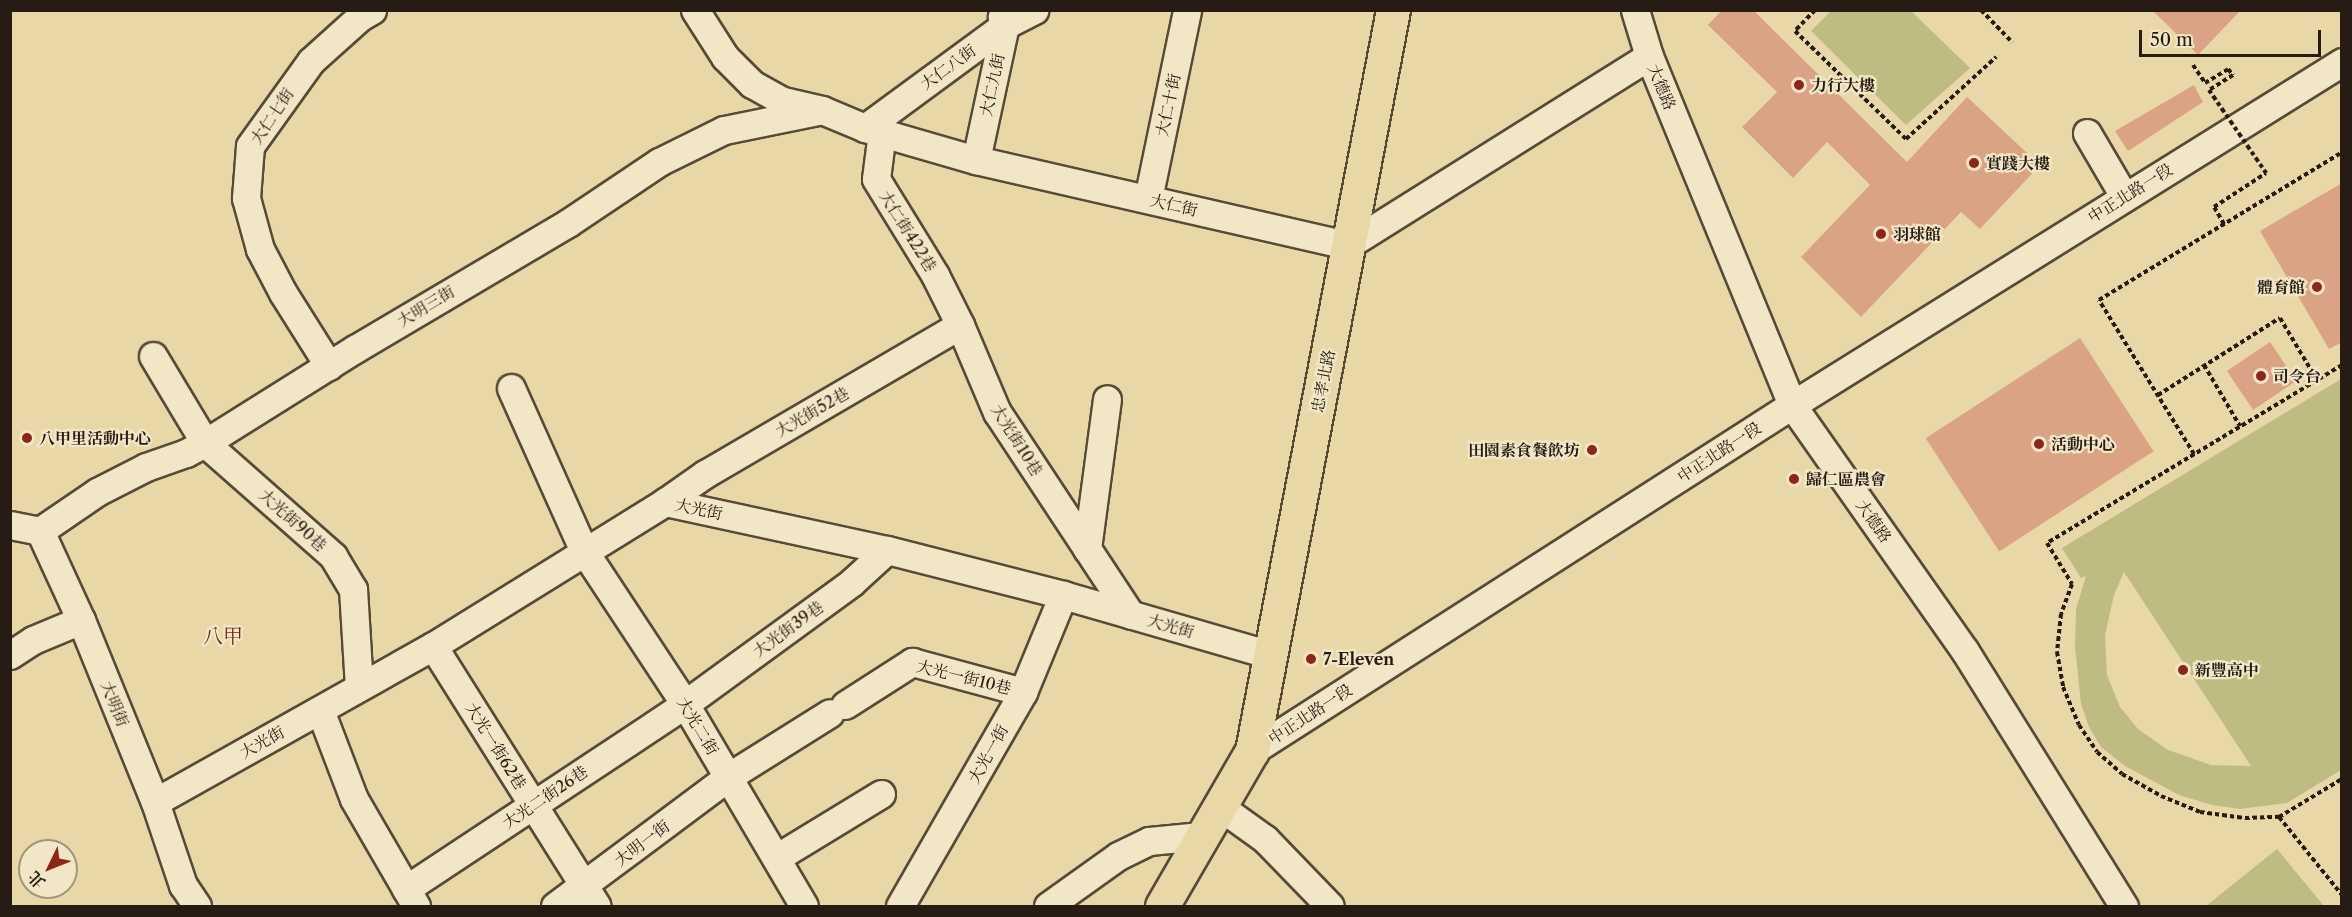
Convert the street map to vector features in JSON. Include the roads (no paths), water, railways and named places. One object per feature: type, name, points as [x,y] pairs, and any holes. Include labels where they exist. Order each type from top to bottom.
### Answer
[{"type":"main road","name":"忠孝北路","points":[[1252,751],[1393,10]]},
{"type":"main road","name":"中正北路一段","points":[[1162,906],[1252,751]]},
{"type":"street","name":"大仁街","points":[[695,10],[725,57],[752,84],[783,101],[822,110],[873,130],[976,160],[1348,245]]},
{"type":"street","name":"大仁八街","points":[[873,130],[1002,18],[1034,10]]},
{"type":"street","name":"大仁十街","points":[[1148,199],[1187,10]]},
{"type":"street","name":"大德路","points":[[1635,10],[1649,56],[1792,405],[1965,651],[2124,906]]},
{"type":"street","name":"大仁七街","points":[[329,366],[283,293],[260,249],[246,198],[250,146],[311,61],[363,13]]},
{"type":"street","name":"大仁九街","points":[[976,160],[1002,18]]},
{"type":"street","points":[[1348,245],[1649,56]]},
{"type":"street","name":"中正北路一段","points":[[1252,751],[1792,405],[2342,62]]},
{"type":"street","name":"大明三街","points":[[40,531],[97,492],[146,467],[186,453],[205,443],[568,223],[659,162],[723,130],[822,110]]},
{"type":"street","name":"大仁街422巷","points":[[873,130],[876,179],[935,275],[960,325]]},
{"type":"street","points":[[2087,133],[2124,196]]},
{"type":"street","name":"大光街52巷","points":[[665,502],[705,474],[960,325]]},
{"type":"street","name":"大光街10巷","points":[[960,325],[997,412],[1131,615]]},
{"type":"street","name":"大光街90巷","points":[[153,356],[205,443],[333,556],[353,589],[359,686]]},
{"type":"street","name":"大光二街","points":[[511,388],[584,551],[685,704],[804,906]]},
{"type":"street","points":[[1087,549],[1107,399]]},
{"type":"street","name":"大光街","points":[[155,802],[433,646],[665,502],[887,550],[1062,595],[1271,655]]},
{"type":"street","points":[[10,525],[40,531]]},
{"type":"street","name":"大明街","points":[[40,531],[81,620],[155,802],[183,885],[197,906]]},
{"type":"street","name":"大光街39巷","points":[[685,704],[852,582],[887,550]]},
{"type":"street","name":"大光一街","points":[[900,906],[1023,692],[1062,595]]},
{"type":"street","points":[[10,655],[33,640],[81,620]]},
{"type":"street","name":"大光一街62巷","points":[[433,646],[591,896]]},
{"type":"street","name":"大光一街10巷","points":[[728,777],[912,662],[1023,692]]},
{"type":"street","name":"大光二街26巷","points":[[411,898],[533,805],[685,704]]},
{"type":"street","points":[[320,710],[354,799],[411,898]]},
{"type":"street","name":"大明一街","points":[[555,906],[591,896],[728,777]]},
{"type":"street","points":[[776,858],[881,794]]},
{"type":"street","points":[[1219,806],[1265,839],[1330,906]]},
{"type":"street","points":[[1048,906],[1118,856],[1149,842],[1201,836]]},
{"type":"place","name":"力行大樓","points":[[1799,85]]},
{"type":"place","name":"實踐大樓","points":[[1974,163]]},
{"type":"place","name":"羽球館","points":[[1881,234]]},
{"type":"place","name":"體育館","points":[[2317,287]]},
{"type":"place","name":"司令台","points":[[2261,376]]},
{"type":"place","name":"八甲里活動中心","points":[[27,438]]},
{"type":"place","name":"活動中心","points":[[2039,444]]},
{"type":"place","name":"田園素食餐飲坊","points":[[1592,450]]},
{"type":"place","name":"歸仁區農會","points":[[1794,479]]},
{"type":"place","name":"7-Eleven","points":[[1311,659]]},
{"type":"place","name":"新豐高中","points":[[2183,670]]},
{"type":"district","name":"八甲","points":[[223,636]]}]
